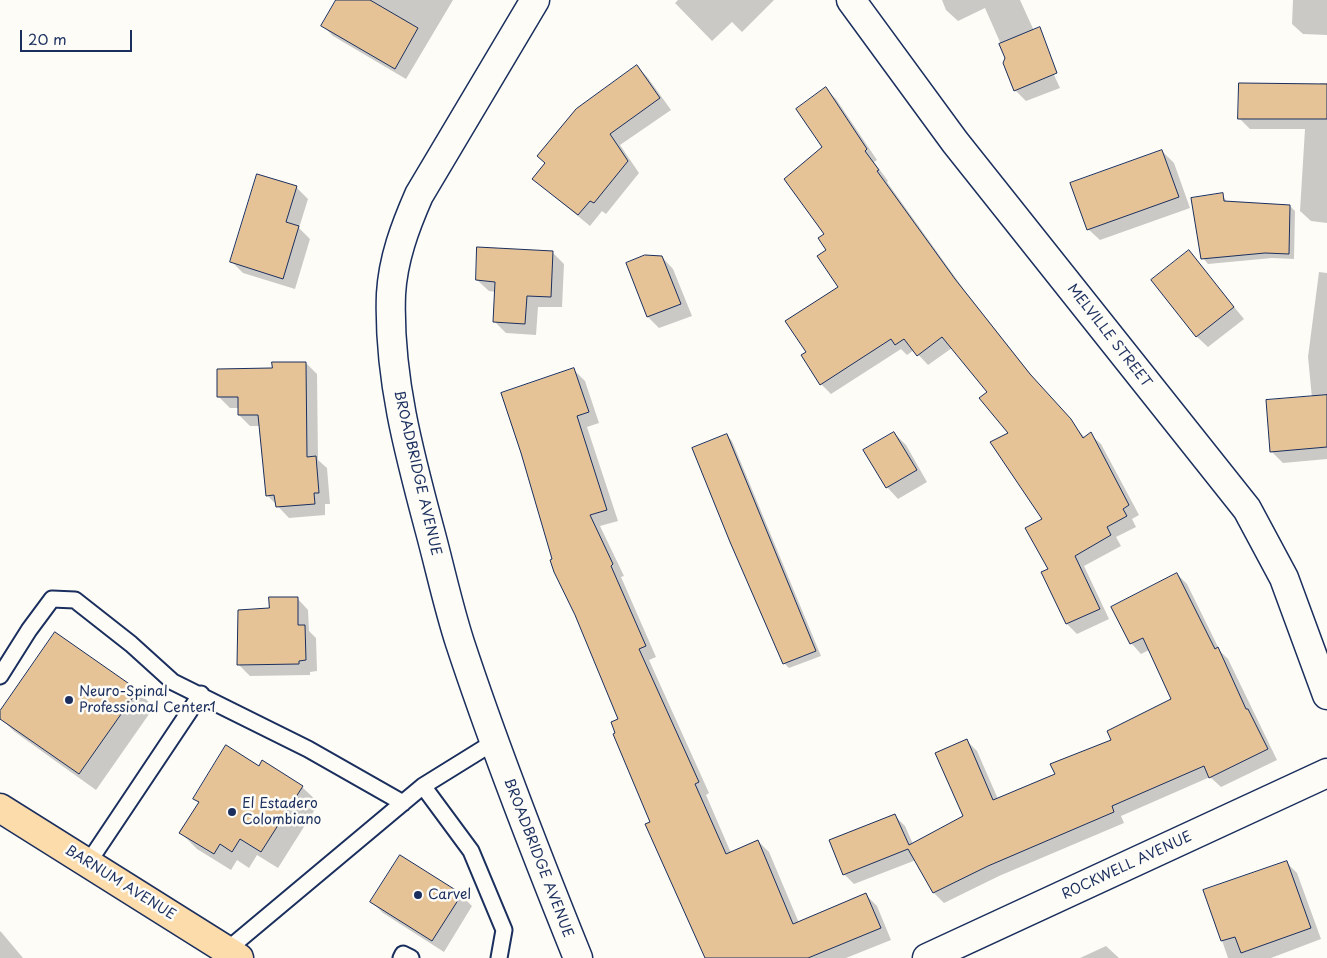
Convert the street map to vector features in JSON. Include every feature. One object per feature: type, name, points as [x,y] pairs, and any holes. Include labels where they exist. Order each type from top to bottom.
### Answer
[{"type":"main road","name":"BARNUM AVENUE","points":[[0,808],[228,955]]},
{"type":"street","name":"BROADBRIDGE AVENUE","points":[[535,0],[419,195],[405,225],[394,271],[391,294],[394,371],[401,414],[460,640],[494,742],[578,958]]},
{"type":"street","name":"MELVILLE STREET","points":[[851,0],[955,142],[1247,509],[1284,578],[1327,695]]},
{"type":"street","name":"ROCKWELL AVENUE","points":[[927,958],[1327,773]]},
{"type":"lane","points":[[0,676],[29,630],[52,599],[75,600],[131,644],[173,682],[308,749],[403,803]]},
{"type":"lane","points":[[88,863],[200,694]]},
{"type":"lane","points":[[228,955],[423,786],[494,742]]},
{"type":"lane","points":[[423,786],[471,851],[504,930],[498,958]]},
{"type":"lane","points":[[401,958],[403,954],[411,958]]},
{"type":"building","points":[[336,0],[370,0],[418,28],[395,69],[321,26]]},
{"type":"building","points":[[1040,27],[1057,73],[1014,91],[1003,63],[1005,58],[999,44]]},
{"type":"building","points":[[637,65],[660,98],[610,134],[628,161],[594,203],[590,201],[578,215],[532,179],[545,163],[537,156],[576,109]]},
{"type":"building","points":[[1239,83],[1327,84],[1327,119],[1238,119]]},
{"type":"building","points":[[826,87],[867,149],[865,151],[879,170],[877,171],[955,279],[1030,374],[1071,419],[1083,438],[1091,432],[1129,505],[1123,509],[1127,516],[1107,527],[1111,535],[1075,556],[1100,609],[1066,624],[1041,572],[1048,569],[1025,528],[1042,519],[990,442],[1008,433],[979,398],[987,392],[942,337],[917,356],[904,339],[895,345],[891,339],[820,385],[801,355],[806,352],[785,321],[838,287],[817,256],[826,250],[818,238],[824,234],[784,179],[822,147],[796,109]]},
{"type":"building","points":[[1162,150],[1179,197],[1087,230],[1070,183]]},
{"type":"building","points":[[257,174],[297,186],[286,222],[299,226],[283,279],[230,262]]},
{"type":"building","points":[[1223,193],[1224,201],[1290,205],[1289,254],[1265,253],[1201,259],[1191,198]]},
{"type":"building","points":[[477,247],[553,251],[551,297],[527,296],[525,324],[493,322],[495,282],[476,280]]},
{"type":"building","points":[[1189,250],[1234,307],[1196,337],[1151,280]]},
{"type":"building","points":[[645,255],[662,256],[681,304],[647,317],[626,263]]},
{"type":"building","points":[[272,362],[306,362],[307,457],[316,456],[319,493],[314,493],[315,504],[276,507],[274,495],[266,496],[258,415],[238,415],[238,397],[217,397],[217,369],[272,368]]},
{"type":"building","points":[[574,368],[589,412],[577,416],[607,510],[590,515],[613,564],[611,566],[646,646],[639,649],[699,782],[695,784],[726,854],[758,840],[793,924],[866,893],[881,928],[808,958],[705,958],[645,824],[650,822],[613,734],[615,733],[611,722],[618,719],[575,615],[554,572],[550,560],[552,559],[521,453],[501,393]]},
{"type":"building","points":[[1327,395],[1327,447],[1270,452],[1266,400]]},
{"type":"building","points":[[894,432],[917,470],[886,488],[863,450]]},
{"type":"building","points":[[727,434],[816,651],[783,664],[692,448]]},
{"type":"building","points":[[1177,573],[1215,649],[1218,647],[1246,709],[1248,709],[1268,749],[1209,778],[1204,766],[1112,806],[1114,812],[988,866],[933,893],[908,849],[843,875],[829,840],[895,814],[909,845],[963,816],[935,753],[967,739],[993,800],[1055,774],[1050,764],[1111,740],[1107,731],[1171,699],[1143,638],[1130,644],[1111,607]]},
{"type":"building","points":[[269,597],[298,597],[298,625],[305,625],[306,660],[299,661],[299,664],[237,665],[238,610],[269,608]]},
{"type":"building","name":"Neuro-Spinal Professional Center1","points":[[55,632],[138,690],[79,774],[0,719],[0,711]]},
{"type":"building","points":[[226,745],[259,766],[262,760],[303,786],[261,852],[240,839],[232,852],[220,844],[214,854],[179,833],[199,802],[193,799]]},
{"type":"building","points":[[400,855],[462,894],[432,941],[370,902]]},
{"type":"building","points":[[1287,861],[1311,928],[1241,953],[1235,937],[1221,941],[1203,890]]},
{"type":"place","name":"Neuro-Spinal Professional Center1","points":[[69,700]]},
{"type":"place","name":"El Estadero Colombiano","points":[[232,812]]},
{"type":"place","name":"Carvel","points":[[418,895]]}]
